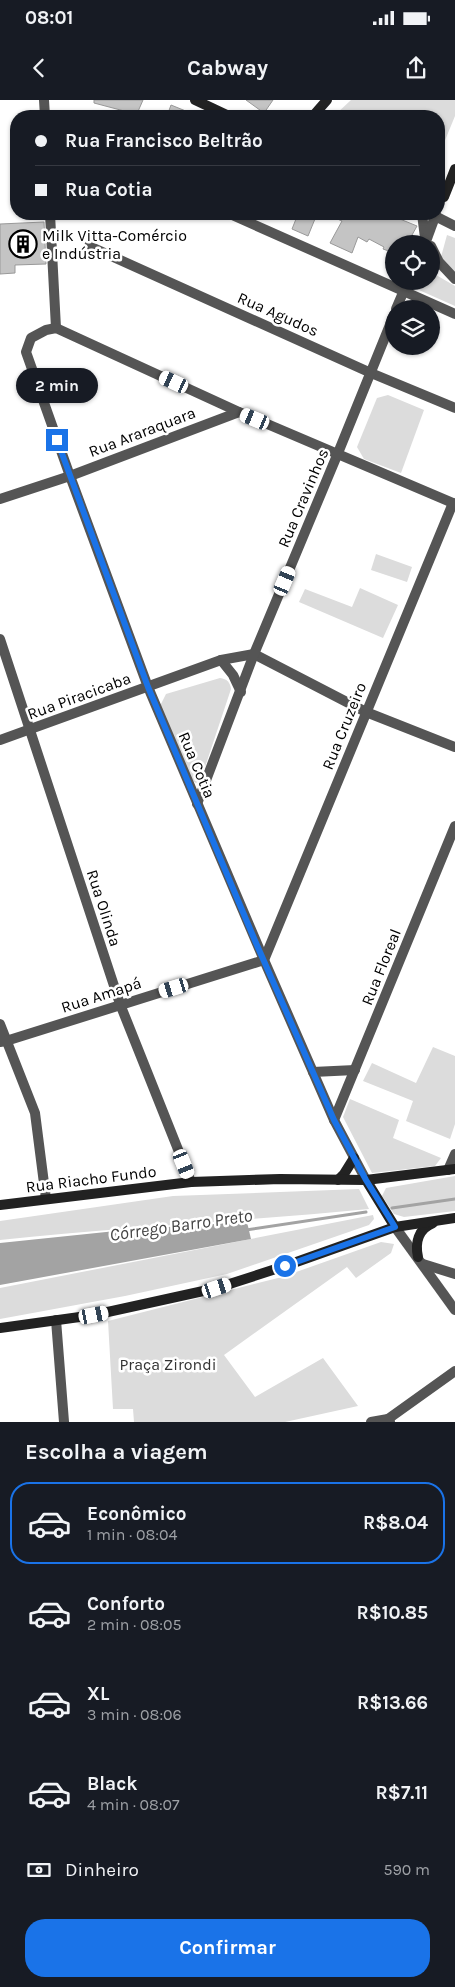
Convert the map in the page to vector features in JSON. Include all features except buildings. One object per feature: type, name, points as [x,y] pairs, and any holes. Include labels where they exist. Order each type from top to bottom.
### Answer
[{"type":"main road","points":[[195,100],[216,110]]},
{"type":"main road","points":[[318,110],[327,100]]},
{"type":"main road","points":[[445,189],[455,168]]},
{"type":"main road","points":[[338,1180],[354,1158]]},
{"type":"main road","name":"Rua Riacho Fundo","points":[[0,1205],[191,1182],[280,1179],[366,1180],[452,1170]]},
{"type":"main road","points":[[366,1180],[395,1227]]},
{"type":"main road","points":[[0,1328],[153,1303],[217,1288],[395,1227],[455,1218]]},
{"type":"main road","points":[[420,1260],[416,1248],[418,1239],[428,1225],[437,1221]]},
{"type":"street","points":[[50,220],[56,328],[238,412],[454,504]]},
{"type":"street","points":[[243,220],[455,314]]},
{"type":"street","points":[[423,220],[424,235]]},
{"type":"street","points":[[432,235],[435,220]]},
{"type":"street","name":"Rua Agudos","points":[[89,246],[371,373],[455,408]]},
{"type":"street","points":[[440,263],[452,276]]},
{"type":"street","points":[[440,270],[452,276]]},
{"type":"street","points":[[400,300],[403,291]]},
{"type":"street","name":"Rua Cotia","points":[[56,328],[46,330],[31,338],[26,352],[70,476],[148,687],[197,804],[334,1120],[366,1180]]},
{"type":"street","name":"Rua Cravinhos","points":[[197,804],[254,654],[385,338]]},
{"type":"street","name":"Rua Araraquara","points":[[0,499],[70,476],[238,412]]},
{"type":"street","name":"Rua Cruzeiro","points":[[264,960],[454,504]]},
{"type":"street","name":"Rua Olinda","points":[[0,639],[120,1004],[191,1182]]},
{"type":"street","points":[[254,654],[366,712],[455,747]]},
{"type":"street","name":"Rua Piracicaba","points":[[0,740],[221,660],[254,654]]},
{"type":"street","points":[[221,660],[233,675],[241,692]]},
{"type":"street","name":"Rua Floreal","points":[[334,1120],[455,826]]},
{"type":"street","name":"Rua Amapá","points":[[3,1041],[264,960]]},
{"type":"street","points":[[0,1024],[3,1041],[30,1094],[36,1113],[46,1199]]},
{"type":"street","points":[[313,1072],[355,1070]]},
{"type":"street","points":[[452,1170],[455,1154]]},
{"type":"street","points":[[395,1227],[455,1310]]},
{"type":"street","points":[[420,1260],[455,1274]]},
{"type":"street","points":[[56,1320],[64,1422]]},
{"type":"street","points":[[371,1422],[389,1420],[455,1371]]},
{"type":"green space","points":[[351,100],[455,100],[455,116],[445,140],[445,110],[340,110]]},
{"type":"green space","points":[[447,235],[455,238],[455,274],[441,257]]},
{"type":"green space","points":[[440,277],[455,286],[455,306],[419,290],[440,290]]},
{"type":"green space","points":[[388,395],[424,410],[401,473],[364,459],[357,447],[377,398]]},
{"type":"green space","points":[[376,554],[412,567],[407,582],[371,570]]},
{"type":"green space","points":[[360,588],[398,605],[383,638],[299,602],[305,589],[352,607]]},
{"type":"green space","points":[[220,678],[228,681],[231,689],[201,779],[196,783],[191,780],[160,706],[166,694]]},
{"type":"green space","points":[[433,1047],[455,1056],[455,1124],[450,1139],[406,1121],[413,1101],[363,1081],[372,1063],[416,1083]]},
{"type":"green space","points":[[350,1099],[399,1120],[393,1138],[441,1158],[435,1166],[372,1173],[343,1117]]},
{"type":"green space","points":[[455,1176],[455,1211],[404,1217],[394,1214],[382,1196],[386,1188]]},
{"type":"green space","points":[[359,1189],[369,1209],[0,1240],[0,1221],[173,1196]]},
{"type":"green space","points":[[373,1215],[374,1219],[369,1225],[227,1274],[125,1296],[0,1319],[0,1288]]},
{"type":"green space","name":"Praça Zirondi","points":[[381,1242],[394,1244],[391,1253],[356,1278],[347,1267],[224,1355],[255,1397],[323,1358],[358,1406],[285,1422],[134,1422],[133,1409],[113,1409],[108,1321],[282,1277]]},
{"type":"shaded area","points":[[247,1222],[251,1239],[0,1285],[0,1243],[135,1229]]},
{"type":"waterway","name":"Córrego Barro Preto","points":[[392,1208],[455,1199]]},
{"type":"waterway","name":"Córrego Barro Preto","points":[[246,1230],[366,1212]]},
{"type":"place","name":"Milk Vitta-Comércio e Indústria","points":[[23,244]]},
{"type":"route","points":[[57,440],[148,687],[256,943],[334,1120],[366,1180],[395,1227],[285,1266]]}]
